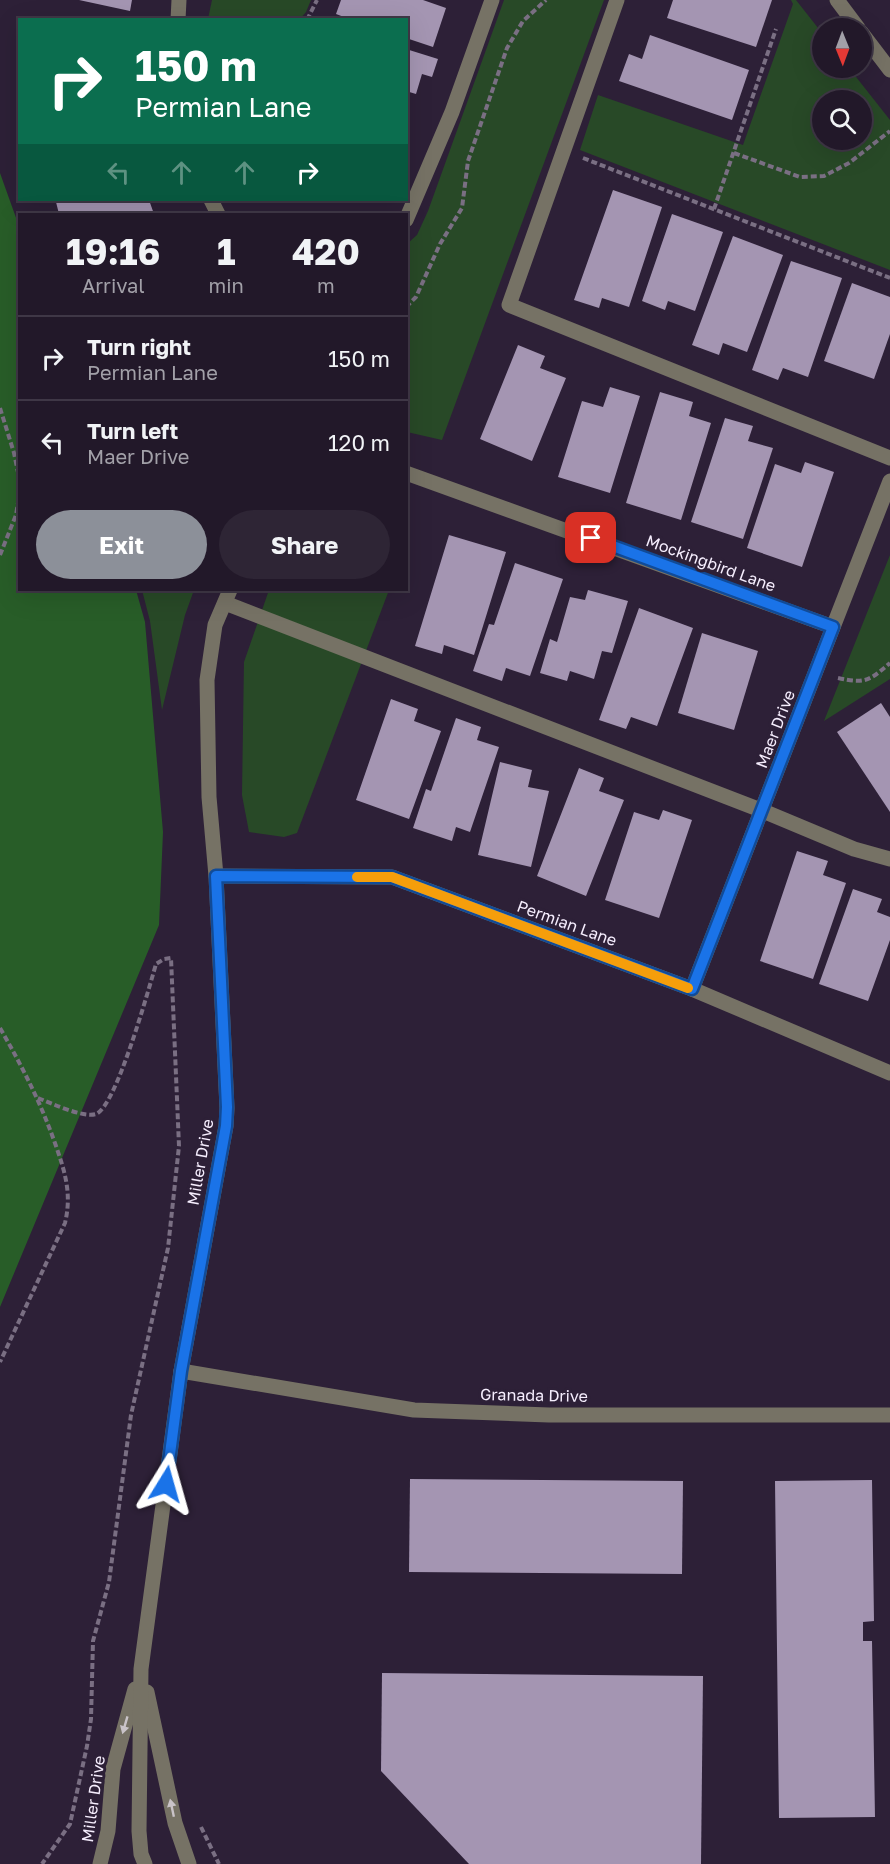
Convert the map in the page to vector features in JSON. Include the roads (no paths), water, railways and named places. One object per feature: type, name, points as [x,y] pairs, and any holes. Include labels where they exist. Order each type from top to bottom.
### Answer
[{"type":"street","points":[[178,18],[179,0]]},
{"type":"street","points":[[408,215],[452,112],[492,0]]},
{"type":"street","points":[[617,0],[509,305],[890,458]]},
{"type":"street","points":[[837,0],[851,18]]},
{"type":"street","points":[[872,46],[890,70]]},
{"type":"street","name":"Mockingbird Lane","points":[[408,474],[833,627]]},
{"type":"street","name":"Maer Drive","points":[[692,989],[890,482]]},
{"type":"street","points":[[228,596],[854,849],[890,859]]},
{"type":"street","name":"Miller Drive","points":[[145,1864],[141,1854],[139,1831],[141,1669],[181,1371],[226,1126],[216,876],[209,797],[207,680],[215,625],[228,596]]},
{"type":"street","name":"Permian Lane","points":[[216,876],[392,877],[692,989],[890,1073]]},
{"type":"street","name":"Granada Drive","points":[[181,1371],[414,1410],[549,1415],[890,1415]]},
{"type":"street","points":[[141,1669],[175,1823],[189,1864]]},
{"type":"street","name":"Miller Drive","points":[[100,1864],[108,1831],[113,1769],[141,1669]]}]
